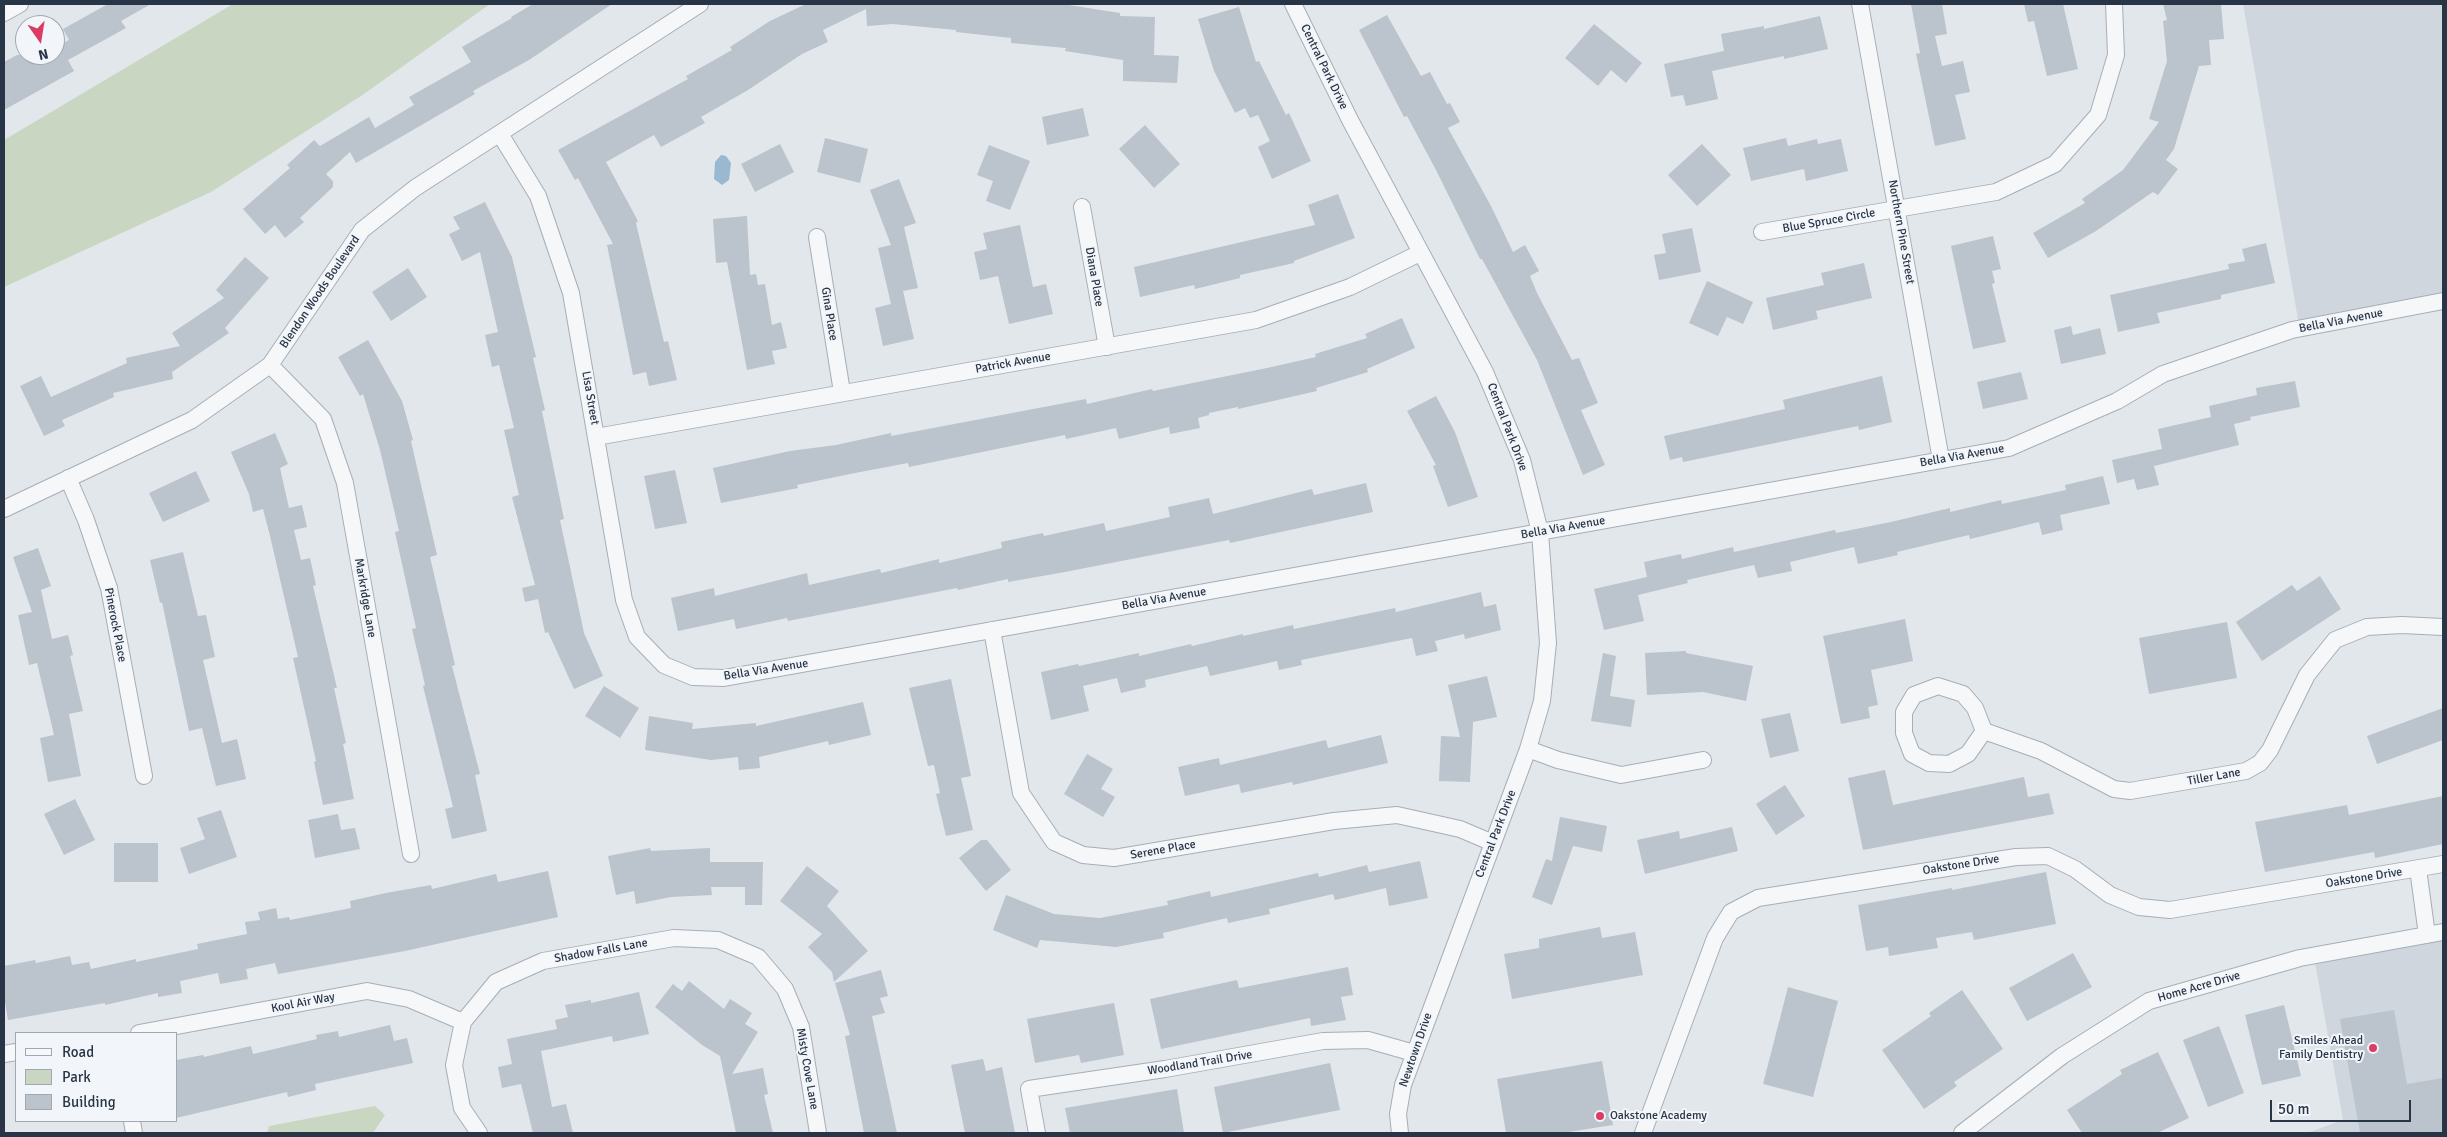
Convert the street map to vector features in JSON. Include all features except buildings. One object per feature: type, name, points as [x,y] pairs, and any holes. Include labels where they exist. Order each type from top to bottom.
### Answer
[{"type":"street","points":[[4,13],[20,4]]},
{"type":"street","name":"Blendon Woods Boulevard","points":[[4,509],[192,420],[270,365],[362,230],[415,188],[700,4]]},
{"type":"street","name":"Central Park Drive","points":[[1293,4],[1350,120],[1485,372],[1522,460],[1540,532],[1548,643],[1542,701],[1528,749],[1435,997]]},
{"type":"street","name":"Northern Pine Street","points":[[1860,4],[1941,460]]},
{"type":"street","name":"Blue Spruce Circle","points":[[1762,232],[1996,192],[2055,164],[2098,115],[2116,55],[2114,4]]},
{"type":"street","name":"Lisa Street","points":[[500,134],[538,196],[571,293],[624,600],[637,637],[664,665]]},
{"type":"street","name":"Diana Place","points":[[1082,207],[1107,348]]},
{"type":"street","name":"Gina Place","points":[[817,237],[842,392]]},
{"type":"street","name":"Patrick Avenue","points":[[596,437],[842,392],[1107,348],[1256,320],[1350,287],[1420,253]]},
{"type":"street","name":"Bella Via Avenue","points":[[664,665],[693,677],[724,678],[2009,448],[2117,401],[2164,374],[2292,330],[2443,301]]},
{"type":"street","name":"Markridge Lane","points":[[270,365],[323,419],[345,483],[411,854]]},
{"type":"street","name":"Pinerock Place","points":[[68,478],[86,520],[109,588],[144,776]]},
{"type":"street","name":"Tiller Lane","points":[[1984,731],[2041,752],[2114,789],[2130,791],[2246,771],[2260,763],[2270,750],[2307,676],[2335,640],[2367,627],[2402,625],[2443,627]]},
{"type":"street","name":"Serene Place","points":[[992,630],[1021,793],[1054,842],[1083,855],[1114,858],[1334,821],[1397,815],[1460,829],[1493,843]]},
{"type":"street","points":[[1938,686],[1963,694],[1976,708],[1984,731],[1968,754],[1949,764],[1929,763],[1912,754],[1904,733],[1904,712],[1914,694],[1938,686]]},
{"type":"street","points":[[1528,749],[1558,760],[1621,775],[1703,760]]},
{"type":"street","name":"Oakstone Drive","points":[[1642,1133],[1715,938],[1732,912],[1758,898],[2016,856],[2048,856],[2075,869],[2110,895],[2138,907],[2170,910],[2443,864]]},
{"type":"street","name":"Oakstone Drive","points":[[2418,869],[2435,933]]},
{"type":"street","name":"Home Acre Drive","points":[[1962,1133],[2062,1056],[2149,1001],[2300,958],[2435,933]]},
{"type":"street","name":"Shadow Falls Lane","points":[[463,1022],[496,982],[543,961],[674,938],[718,940],[758,957]]},
{"type":"street","name":"Misty Cove Lane","points":[[758,957],[785,989],[800,1027],[818,1133]]},
{"type":"street","name":"Kool Air Way","points":[[145,1032],[368,992],[410,999],[463,1022]]},
{"type":"street","name":"Newtown Drive","points":[[1400,1133],[1398,1114],[1403,1086],[1435,997]]},
{"type":"street","points":[[463,1022],[454,1065],[462,1108],[478,1133]]},
{"type":"street","name":"Woodland Trail Drive","points":[[1037,1133],[1029,1089],[1174,1068],[1323,1041],[1368,1040],[1414,1053]]},
{"type":"shaded area","points":[[2243,4],[2443,4],[2443,304],[2300,331]]},
{"type":"shaded area","points":[[2443,936],[2443,1133],[2307,1133],[2343,1120],[2314,957]]},
{"type":"green space","points":[[233,4],[490,4],[364,94],[211,192],[4,287],[4,140]]},
{"type":"green space","points":[[375,1106],[385,1115],[373,1133],[267,1133],[269,1126]]},
{"type":"water","points":[[721,155],[726,156],[731,163],[729,180],[722,185],[714,179],[715,162]]},
{"type":"place","name":"Smiles Ahead Family Dentistry","points":[[2373,1048]]},
{"type":"place","name":"Oakstone Academy","points":[[1600,1116]]}]
